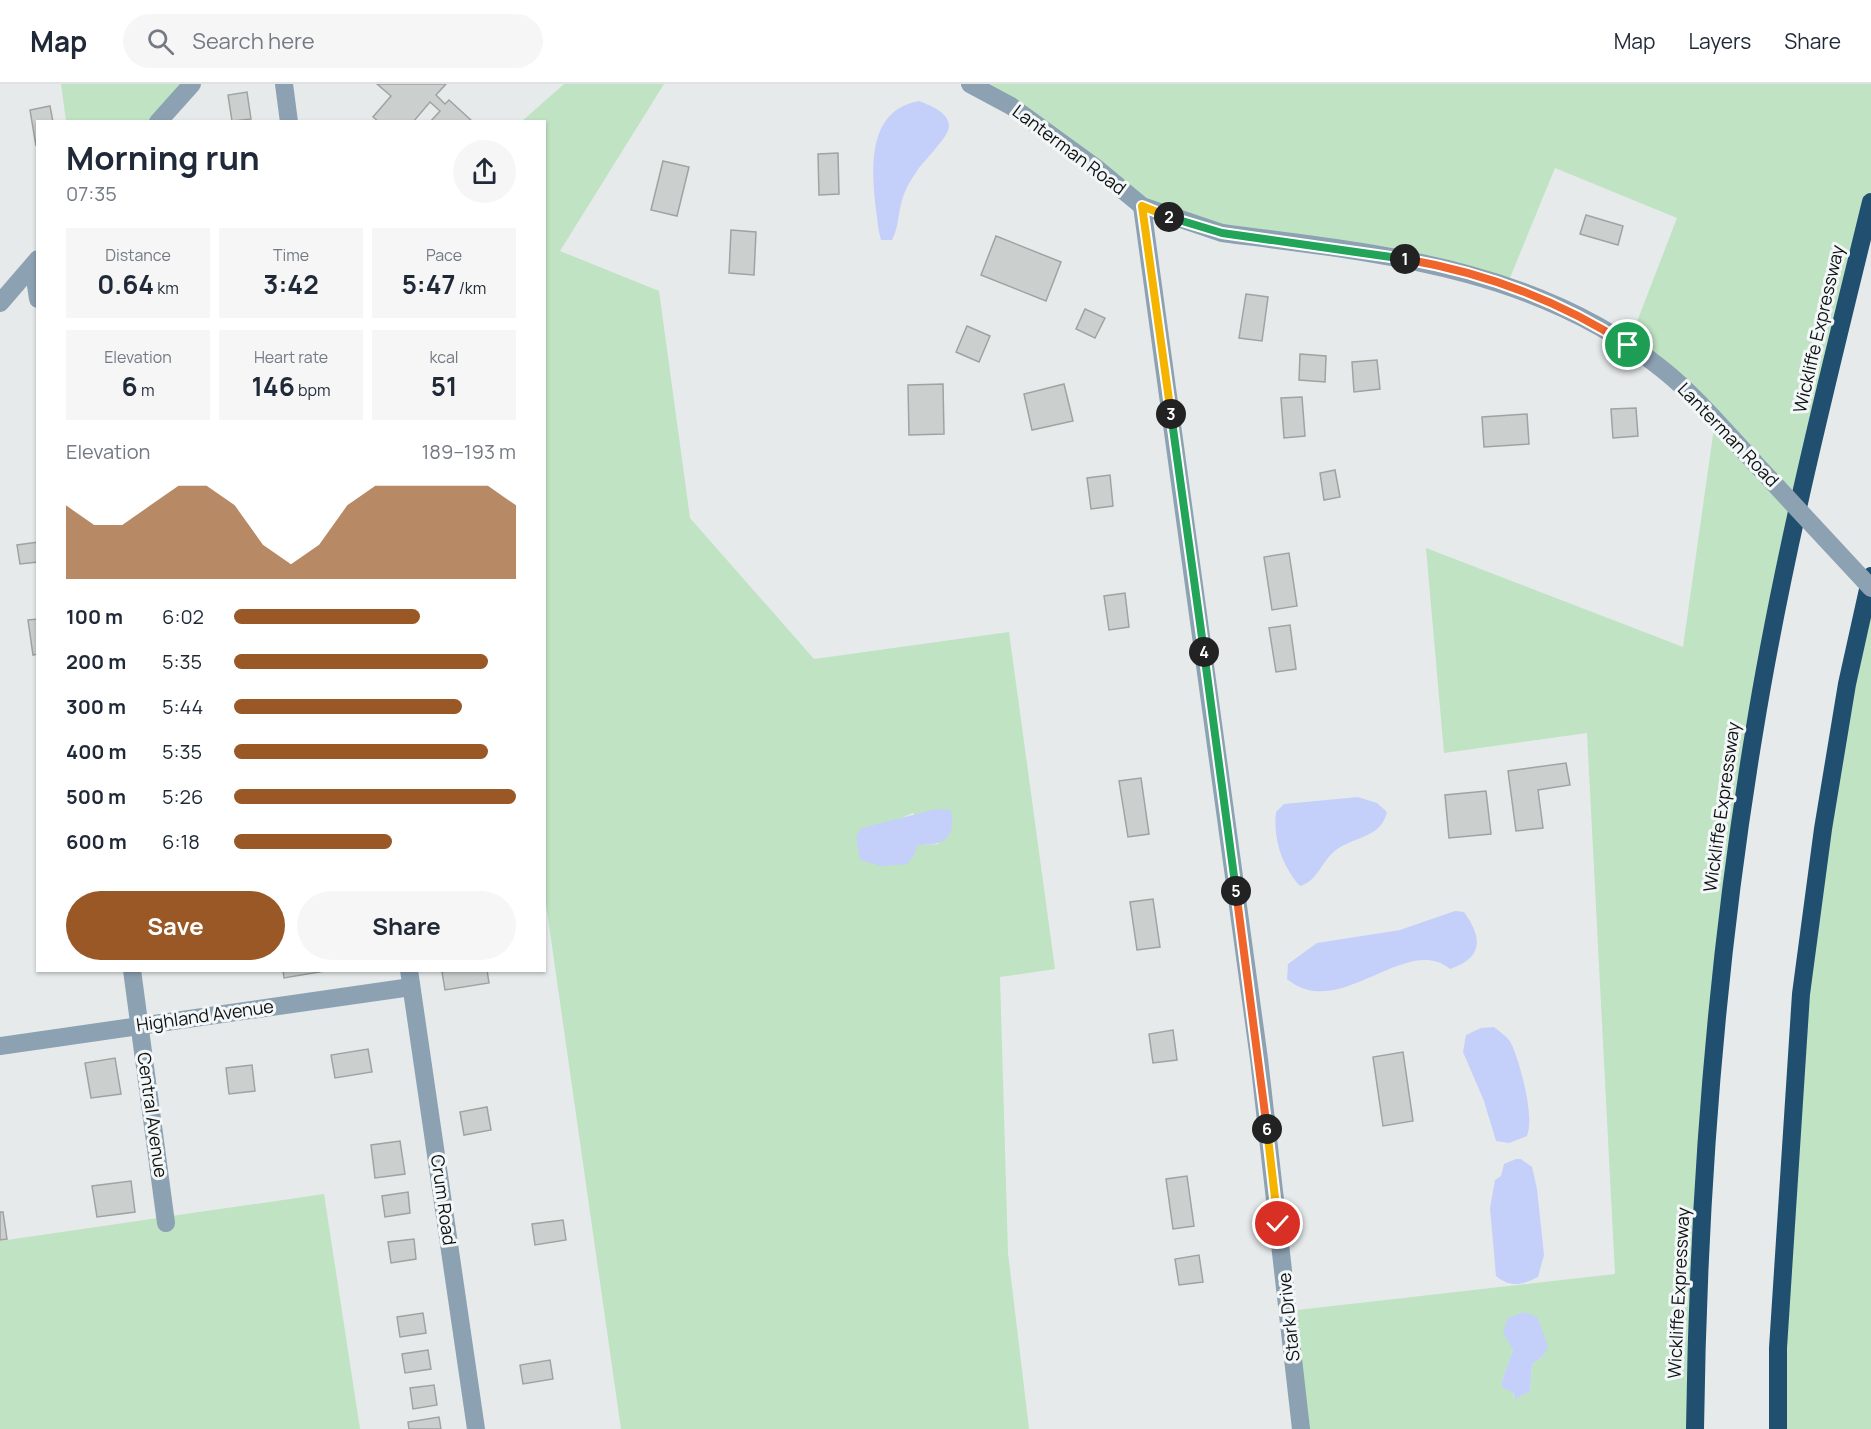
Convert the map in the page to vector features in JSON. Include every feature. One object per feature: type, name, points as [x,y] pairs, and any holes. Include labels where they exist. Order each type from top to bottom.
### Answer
[{"type":"highway","name":"Wickliffe Expressway","points":[[1695,1429],[1696,1317],[1717,1005],[1736,851],[1772,633],[1825,391],[1871,202]]},
{"type":"highway","points":[[1778,1429],[1778,1348],[1802,994],[1823,829],[1847,684],[1871,576]]},
{"type":"street","points":[[160,120],[192,84]]},
{"type":"street","points":[[284,84],[289,120]]},
{"type":"street","name":"Lanterman Road","points":[[970,84],[1011,106],[1095,167],[1142,206],[1222,233],[1427,263],[1484,277],[1538,296],[1594,323],[1660,367],[1685,388],[1871,588]]},
{"type":"street","name":"Stark Drive","points":[[1142,206],[1258,1059],[1301,1429]]},
{"type":"street","points":[[0,303],[35,262]]},
{"type":"street","name":"Central Avenue","points":[[132,972],[166,1223]]},
{"type":"street","name":"Highland Avenue","points":[[0,1046],[140,1025],[410,979]]},
{"type":"street","name":"Crum Road","points":[[410,979],[476,1429]]},
{"type":"green space","points":[[61,84],[192,84],[160,120],[66,120]]},
{"type":"green space","points":[[564,84],[664,84],[560,251],[659,291],[690,518],[814,659],[1009,632],[1055,969],[1000,977],[1008,1253],[1029,1429],[621,1429],[546,904],[546,120],[523,120]],"holes":[[[913,813],[939,844],[917,845],[862,828],[892,822]]]},
{"type":"green space","points":[[970,84],[1871,84],[1871,202],[1825,391],[1736,851],[1695,1429],[1301,1429],[1289,1311],[1615,1274],[1587,733],[1444,753],[1426,548],[1683,647],[1715,421],[1628,345],[1677,218],[1555,168],[1507,285],[1222,233],[1142,206]],"holes":[[[1513,1350],[1543,1356],[1532,1364],[1530,1391],[1514,1398],[1513,1392],[1502,1381]]]},
{"type":"green space","points":[[1871,576],[1871,1429],[1778,1429],[1801,994]]},
{"type":"green space","points":[[324,1194],[360,1429],[0,1429],[0,1241]]},
{"type":"water","points":[[919,101],[933,107],[946,117],[948,131],[908,185],[892,240],[881,240],[873,175],[878,136],[886,120],[900,108]]},
{"type":"water","points":[[1358,797],[1377,803],[1387,812],[1384,821],[1373,832],[1336,850],[1312,879],[1300,886],[1288,870],[1280,852],[1275,822],[1276,812],[1284,804]]},
{"type":"water","points":[[936,809],[951,810],[952,828],[946,839],[934,844],[917,845],[914,856],[907,864],[881,866],[860,860],[856,836],[862,828]]},
{"type":"water","points":[[1455,911],[1464,912],[1477,939],[1474,953],[1469,959],[1450,969],[1432,961],[1413,961],[1328,991],[1307,990],[1287,979],[1288,964],[1317,943],[1400,930]]},
{"type":"water","points":[[1494,1027],[1511,1043],[1528,1103],[1527,1136],[1509,1143],[1496,1141],[1484,1101],[1463,1052],[1466,1035],[1481,1028]]},
{"type":"water","points":[[1521,1159],[1532,1167],[1537,1189],[1544,1255],[1538,1277],[1527,1282],[1512,1284],[1496,1276],[1490,1208],[1495,1180],[1501,1176],[1504,1164]]},
{"type":"water","points":[[1525,1312],[1538,1318],[1548,1347],[1543,1356],[1532,1364],[1530,1391],[1515,1399],[1513,1392],[1502,1388],[1502,1381],[1513,1350],[1503,1332],[1508,1318]]},
{"type":"building","points":[[377,84],[446,84],[436,95],[445,104],[449,100],[471,120],[432,120],[440,111],[430,102],[415,120],[377,120],[373,117],[391,96]]},
{"type":"building","points":[[247,92],[251,119],[232,120],[228,95]]},
{"type":"building","points":[[50,106],[53,120],[36,120],[36,146],[30,110]]},
{"type":"building","points":[[838,153],[839,194],[819,195],[818,154]]},
{"type":"building","points":[[663,161],[689,167],[677,216],[651,210]]},
{"type":"building","points":[[1586,215],[1623,226],[1618,245],[1580,234]]},
{"type":"building","points":[[731,230],[756,232],[754,275],[729,273]]},
{"type":"building","points":[[996,236],[1061,262],[1046,301],[981,275]]},
{"type":"building","points":[[1246,294],[1268,297],[1262,341],[1239,338]]},
{"type":"building","points":[[1085,309],[1105,318],[1095,338],[1076,329]]},
{"type":"building","points":[[967,326],[990,336],[979,362],[956,352]]},
{"type":"building","points":[[1300,354],[1326,356],[1325,382],[1299,380]]},
{"type":"building","points":[[1377,360],[1380,389],[1354,392],[1352,362]]},
{"type":"building","points":[[943,384],[944,434],[909,435],[908,385]]},
{"type":"building","points":[[1064,384],[1073,421],[1032,430],[1024,394]]},
{"type":"building","points":[[1302,397],[1305,436],[1284,438],[1281,398]]},
{"type":"building","points":[[1636,408],[1638,436],[1613,438],[1611,409]]},
{"type":"building","points":[[1527,414],[1529,444],[1484,447],[1482,417]]},
{"type":"building","points":[[1335,470],[1340,497],[1324,500],[1320,473]]},
{"type":"building","points":[[1110,475],[1113,506],[1091,509],[1087,478]]},
{"type":"building","points":[[36,542],[36,562],[20,564],[17,545]]},
{"type":"building","points":[[1289,553],[1297,606],[1272,610],[1264,557]]},
{"type":"building","points":[[1125,593],[1129,627],[1109,630],[1104,596]]},
{"type":"building","points":[[36,619],[36,654],[33,655],[28,620]]},
{"type":"building","points":[[1290,625],[1296,669],[1276,672],[1269,628]]},
{"type":"building","points":[[1566,763],[1570,785],[1538,790],[1543,828],[1516,831],[1508,771]]},
{"type":"building","points":[[1141,778],[1149,834],[1128,837],[1119,781]]},
{"type":"building","points":[[1486,791],[1491,834],[1449,838],[1445,795]]},
{"type":"building","points":[[1153,899],[1160,947],[1137,950],[1130,902]]},
{"type":"building","points":[[283,972],[319,972],[284,978]]},
{"type":"building","points":[[442,972],[487,972],[489,983],[445,990]]},
{"type":"building","points":[[1173,1030],[1177,1060],[1153,1063],[1149,1034]]},
{"type":"building","points":[[368,1049],[372,1072],[335,1078],[331,1055]]},
{"type":"building","points":[[1403,1052],[1413,1121],[1383,1126],[1373,1057]]},
{"type":"building","points":[[115,1058],[121,1094],[91,1098],[85,1063]]},
{"type":"building","points":[[252,1065],[255,1091],[229,1094],[226,1068]]},
{"type":"building","points":[[487,1107],[491,1130],[464,1135],[460,1112]]},
{"type":"building","points":[[400,1141],[405,1174],[375,1178],[371,1145]]},
{"type":"building","points":[[1187,1176],[1194,1226],[1173,1229],[1166,1179]]},
{"type":"building","points":[[131,1181],[135,1212],[97,1217],[92,1186]]},
{"type":"building","points":[[408,1192],[410,1213],[385,1217],[382,1196]]},
{"type":"building","points":[[0,1212],[3,1212],[7,1239],[0,1240]]},
{"type":"building","points":[[563,1220],[566,1240],[535,1245],[532,1224]]},
{"type":"building","points":[[414,1239],[416,1259],[391,1263],[388,1242]]},
{"type":"building","points":[[1199,1255],[1203,1282],[1179,1285],[1175,1259]]},
{"type":"building","points":[[423,1313],[426,1333],[400,1337],[397,1317]]},
{"type":"building","points":[[428,1350],[431,1369],[405,1373],[402,1354]]},
{"type":"building","points":[[550,1360],[553,1379],[523,1384],[520,1365]]},
{"type":"building","points":[[434,1385],[437,1405],[413,1409],[410,1388]]},
{"type":"building","points":[[439,1417],[441,1429],[409,1429],[408,1422]]},
{"type":"route","points":[[1278,1224],[1258,1059],[1142,206],[1192,225],[1222,233],[1353,250],[1427,263],[1484,277],[1538,296],[1594,323],[1628,345]]}]
